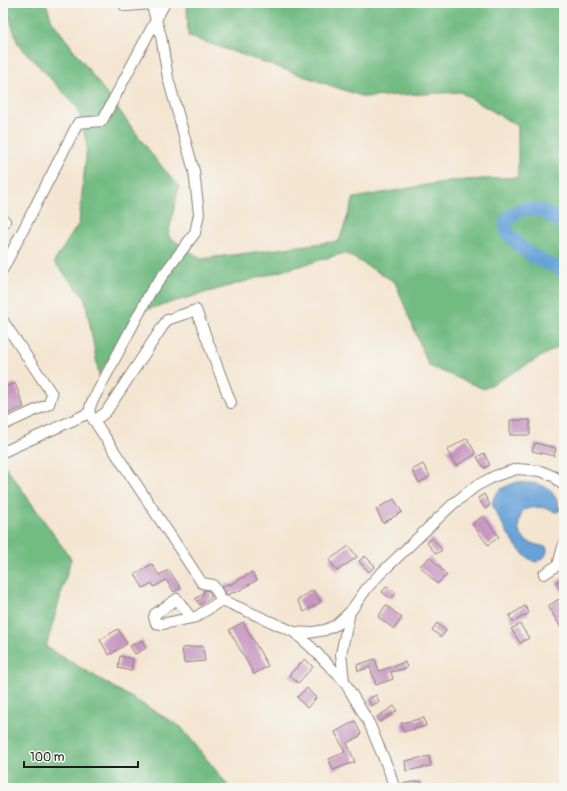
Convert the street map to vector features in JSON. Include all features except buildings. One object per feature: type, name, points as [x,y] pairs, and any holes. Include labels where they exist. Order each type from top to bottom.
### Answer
[{"type":"street","points":[[3,269],[78,123],[102,121],[165,3]]},
{"type":"street","points":[[125,6],[151,4],[161,36],[168,78],[194,170],[199,214],[195,233],[151,291],[91,404],[91,417],[202,583],[212,585],[222,600],[294,632],[344,681],[369,723],[390,773],[394,788]]},
{"type":"street","points":[[3,452],[106,412],[167,320],[196,310],[231,404]]},
{"type":"street","points":[[3,321],[52,394],[49,404],[3,424]]},
{"type":"street","points":[[294,632],[317,632],[336,625],[350,612],[366,588],[379,575],[453,504],[476,486],[495,476],[517,470],[541,471],[555,477],[564,486]]},
{"type":"street","points":[[544,574],[558,565],[564,543]]},
{"type":"street","points":[[191,618],[196,617],[222,600]]},
{"type":"street","points":[[344,681],[341,654],[350,612]]},
{"type":"street","points":[[330,628],[338,630],[342,633],[344,639]]},
{"type":"street","points":[[311,647],[310,640],[317,632]]},
{"type":"street","points":[[325,662],[330,663],[335,661],[341,654]]},
{"type":"green space","points":[[5,3],[46,3],[52,21],[157,161],[179,186],[168,236],[201,259],[339,241],[354,198],[449,181],[518,177],[518,126],[460,92],[364,97],[188,36],[187,3],[564,3],[564,354],[558,347],[484,389],[429,366],[395,282],[345,253],[134,313],[99,375],[85,298],[54,262],[79,223],[87,145],[78,108],[18,44]]},
{"type":"green space","points":[[3,463],[71,559],[46,647],[181,727],[230,788],[3,788]]},
{"type":"water","points":[[518,482],[540,485],[550,490],[557,501],[560,510],[555,512],[539,507],[523,510],[519,521],[519,531],[521,535],[536,545],[547,548],[544,557],[536,562],[529,559],[517,547],[493,508],[493,502],[496,494],[500,490]]},
{"type":"waterway","points":[[564,224],[541,210],[520,209],[506,220],[507,233],[521,247],[534,257],[564,271]]}]
